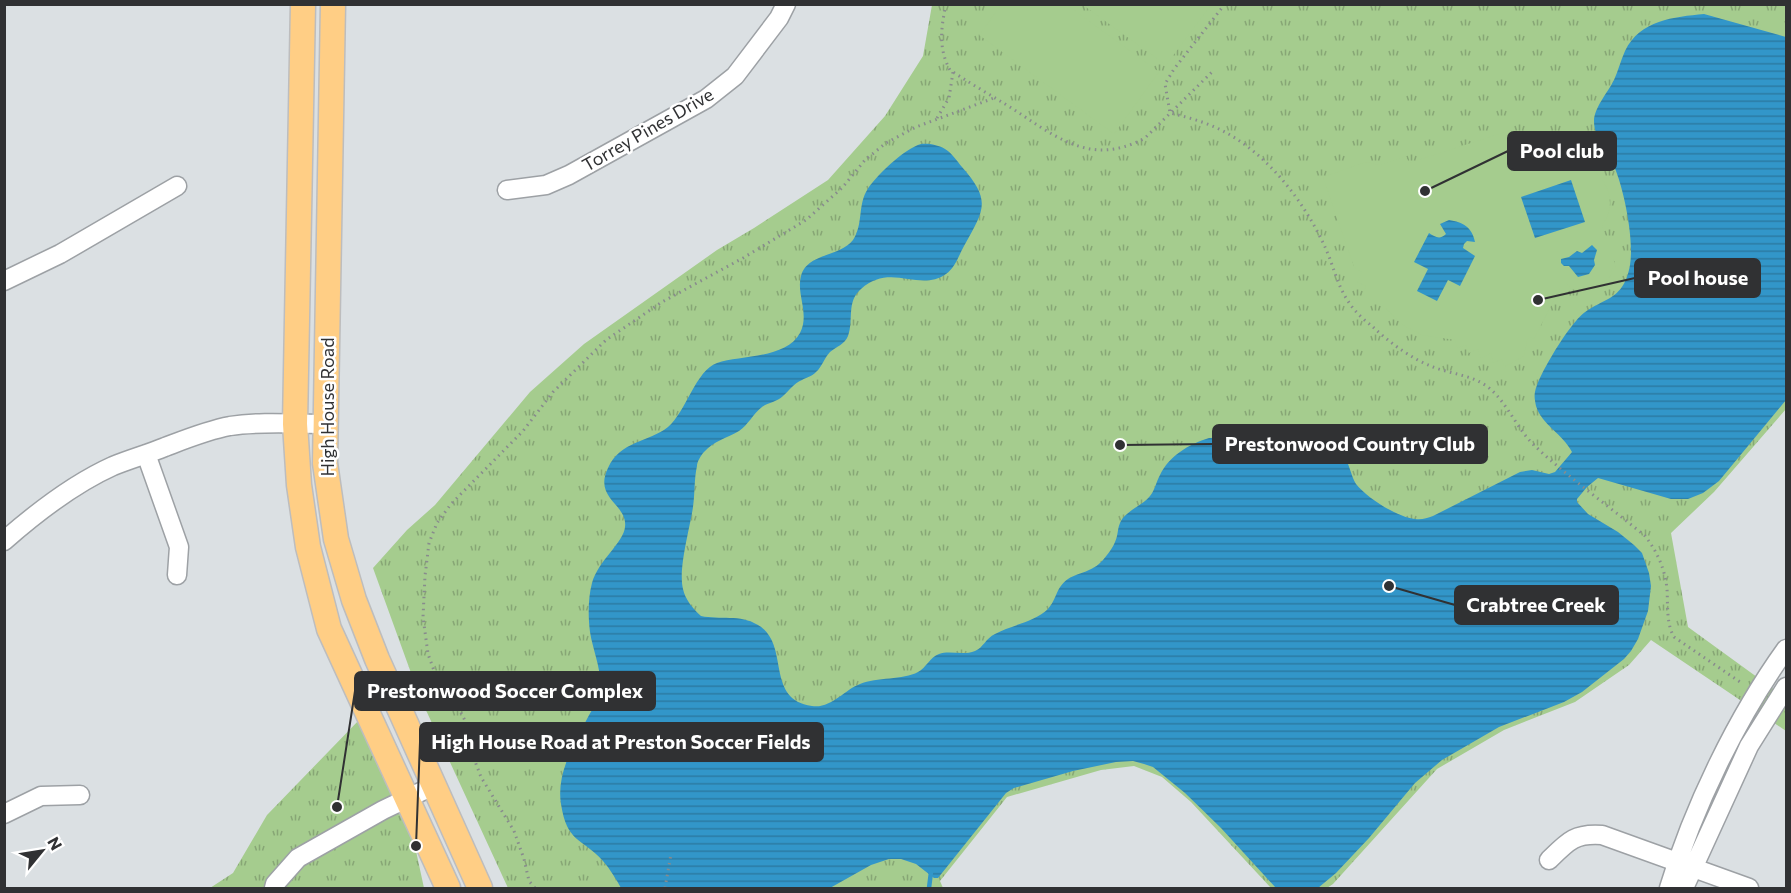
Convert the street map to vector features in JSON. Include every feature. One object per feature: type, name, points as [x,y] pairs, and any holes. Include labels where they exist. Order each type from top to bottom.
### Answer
[{"type":"main road","name":"High House Road","points":[[303,4],[294,424],[308,547],[329,629],[448,888]]},
{"type":"main road","name":"High House Road","points":[[333,4],[325,463],[336,538],[354,600],[377,659],[480,888]]},
{"type":"street","name":"Torrey Pines Drive","points":[[507,190],[546,185],[569,175],[706,99],[735,76],[779,18],[786,4]]},
{"type":"street","points":[[4,281],[60,254],[177,186]]},
{"type":"street","points":[[4,541],[50,504],[84,482],[113,466],[146,454],[230,426],[279,422],[326,424]]},
{"type":"street","points":[[146,454],[179,547],[177,574]]},
{"type":"street","points":[[1684,888],[1685,865],[1721,758],[1757,693],[1786,649]]},
{"type":"street","points":[[1669,888],[1685,865],[1749,746],[1786,687]]},
{"type":"street","points":[[274,888],[298,858],[433,786]]},
{"type":"street","points":[[4,814],[41,796],[80,795]]},
{"type":"street","points":[[1549,860],[1571,839],[1586,834],[1602,835],[1749,888]]},
{"type":"path","points":[[946,4],[940,36],[945,60],[953,72],[1048,134],[1077,146],[1101,150],[1116,149],[1145,138],[1214,69]]},
{"type":"path","points":[[1170,113],[1165,84],[1225,4]]},
{"type":"path","points":[[938,118],[949,98],[953,72]]},
{"type":"path","points":[[535,888],[529,881],[514,831],[481,777],[473,756],[473,736],[459,709],[440,687],[428,654],[423,617],[425,576],[429,543],[437,523],[451,504],[523,431],[553,392],[606,340],[662,302],[744,258],[806,220],[842,188],[865,160],[886,143],[938,118],[994,98]]},
{"type":"path","points":[[1170,113],[1222,130],[1245,144],[1295,196],[1314,225],[1336,270],[1347,301],[1374,329],[1434,368],[1476,380],[1487,387],[1497,396],[1521,432],[1586,491],[1645,536],[1653,545],[1664,570],[1669,625],[1674,637],[1757,693]]},
{"type":"path","points":[[665,888],[671,854]]},
{"type":"green space","points":[[1002,4],[1067,5],[1159,72],[1114,134],[979,35]]},
{"type":"green space","points":[[1211,4],[1166,65],[1083,5]]},
{"type":"green space","points":[[932,5],[1786,5],[1786,409],[1714,492],[1671,533],[1688,627],[1786,698],[1786,731],[1651,640],[1629,665],[1575,702],[1504,730],[1437,769],[1327,888],[1271,888],[1191,802],[1162,777],[1134,766],[1101,770],[1007,797],[940,881],[943,888],[508,888],[419,695],[373,568],[407,530],[435,505],[530,392],[584,344],[717,250],[828,180],[885,116],[923,56]]},
{"type":"green space","points":[[1572,131],[1583,165],[1598,175],[1608,190],[1610,208],[1602,225],[1616,267],[1611,270],[1612,275],[1592,288],[1575,290],[1567,283],[1561,286],[1534,339],[1530,337],[1527,340],[1524,356],[1504,367],[1502,359],[1493,363],[1491,353],[1481,358],[1478,349],[1469,353],[1466,345],[1457,348],[1455,340],[1422,335],[1403,325],[1382,305],[1362,295],[1366,286],[1357,282],[1362,272],[1354,267],[1323,177],[1366,162],[1379,165],[1406,156],[1409,163],[1505,132],[1512,154],[1530,149],[1534,161],[1547,157],[1542,141]]},
{"type":"green space","points":[[361,718],[409,829],[424,888],[210,888],[233,873],[267,815]]},
{"type":"water","points":[[1704,14],[1786,37],[1786,400],[1719,481],[1703,493],[1688,499],[1671,499],[1598,478],[1587,487],[1577,502],[1588,514],[1618,532],[1634,545],[1642,553],[1649,573],[1651,586],[1648,611],[1631,651],[1582,692],[1564,702],[1499,727],[1442,760],[1415,783],[1369,838],[1336,873],[1318,888],[1276,888],[1185,793],[1153,767],[1133,761],[1116,762],[1073,771],[1014,788],[1006,793],[938,878],[934,878],[916,864],[901,859],[889,859],[871,865],[830,888],[621,888],[603,861],[571,833],[561,804],[561,782],[567,760],[597,701],[600,689],[599,668],[589,626],[592,583],[600,567],[624,533],[625,527],[622,512],[605,487],[608,468],[613,459],[627,447],[668,427],[680,412],[697,382],[710,367],[727,360],[774,352],[793,341],[803,326],[800,283],[804,269],[810,263],[840,250],[853,240],[866,192],[898,157],[921,144],[943,148],[954,157],[978,189],[982,206],[980,214],[954,265],[946,274],[936,279],[926,281],[883,278],[872,281],[861,289],[853,300],[848,336],[830,352],[820,368],[814,374],[796,383],[781,398],[762,407],[739,431],[708,448],[697,464],[693,507],[682,571],[683,589],[686,596],[701,616],[737,618],[758,625],[768,634],[774,645],[788,693],[797,701],[812,706],[825,705],[854,687],[867,682],[912,675],[939,654],[975,651],[995,634],[1043,613],[1051,605],[1064,582],[1099,564],[1112,549],[1122,519],[1150,496],[1169,462],[1187,447],[1209,438],[1273,436],[1305,428],[1316,429],[1345,458],[1354,481],[1361,489],[1391,511],[1415,519],[1433,516],[1520,472],[1532,470],[1549,474],[1555,472],[1572,452],[1539,413],[1535,397],[1537,385],[1552,355],[1571,327],[1584,313],[1622,288],[1630,265],[1630,231],[1623,192],[1616,171],[1599,141],[1594,121],[1596,111],[1614,80],[1625,51],[1639,33],[1659,22]]},
{"type":"water","points":[[1571,180],[1585,222],[1535,238],[1521,197]]},
{"type":"water","points":[[1449,220],[1459,222],[1469,229],[1475,242],[1467,241],[1463,248],[1475,256],[1460,286],[1448,280],[1437,301],[1417,291],[1428,269],[1414,262],[1429,233],[1438,237],[1444,236],[1446,234],[1440,224]]},
{"type":"water","points":[[1592,245],[1597,250],[1595,265],[1589,274],[1578,277],[1569,266],[1561,263],[1561,259],[1577,251],[1582,253]]},
{"type":"waterway","points":[[929,888],[931,872]]},
{"type":"place","name":"Pool club","points":[[1425,191]]},
{"type":"place","name":"Pool house","points":[[1538,300]]},
{"type":"place","name":"Prestonwood Country Club","points":[[1120,445]]},
{"type":"place","name":"Crabtree Creek","points":[[1389,586]]},
{"type":"place","name":"Prestonwood Soccer Complex","points":[[337,807]]},
{"type":"place","name":"High House Road at Preston Soccer Fields","points":[[416,846]]}]
